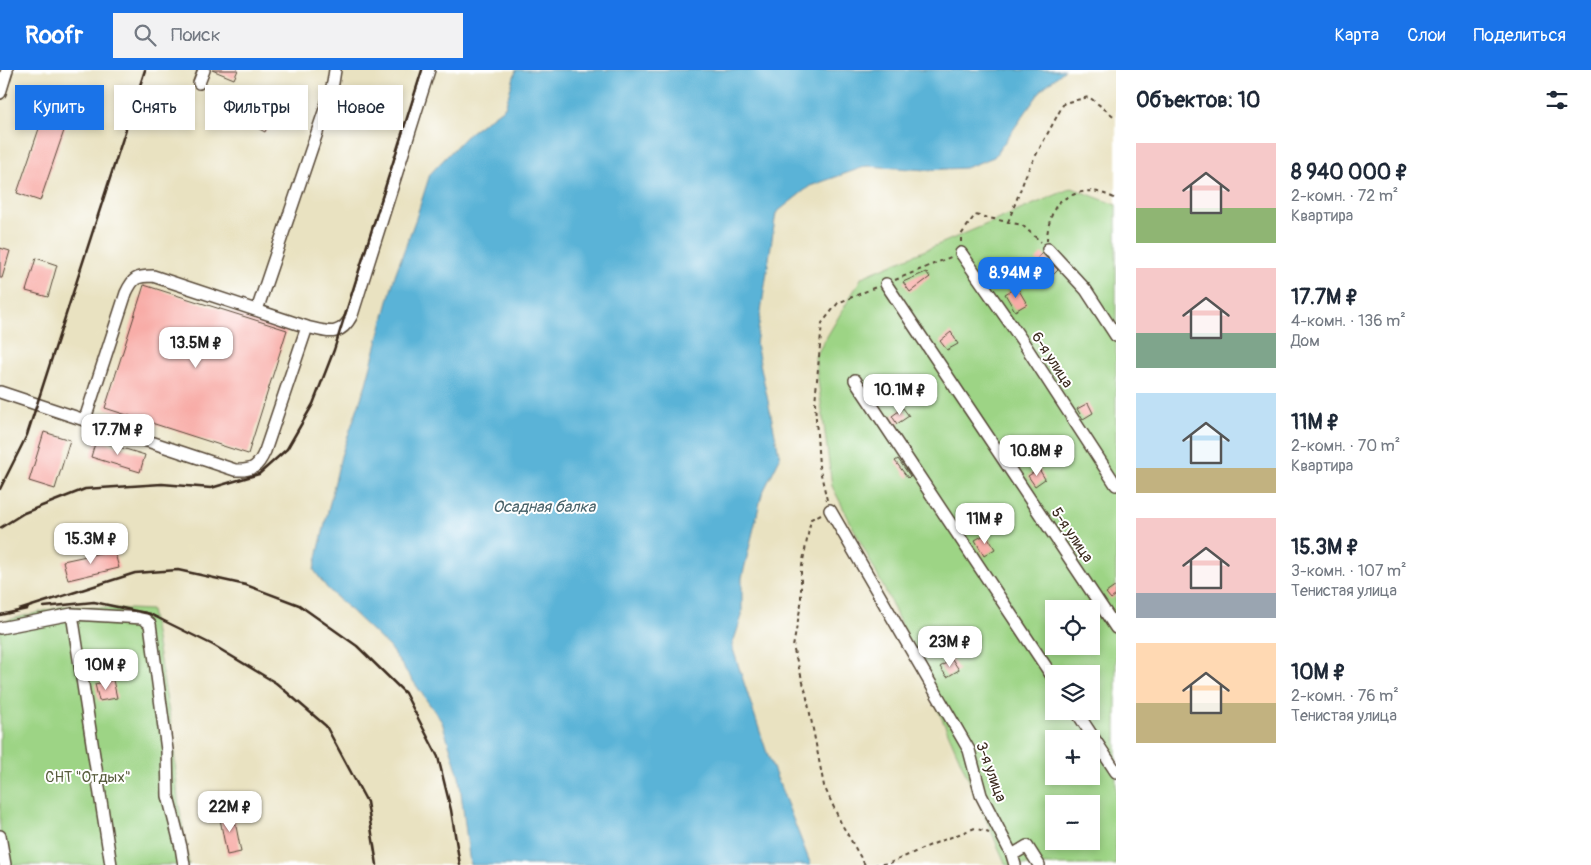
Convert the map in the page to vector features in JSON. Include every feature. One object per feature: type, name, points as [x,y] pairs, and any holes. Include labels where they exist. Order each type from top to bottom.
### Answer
[{"type":"street","points":[[0,93],[7,70]]},
{"type":"street","points":[[199,83],[204,70]]},
{"type":"street","points":[[257,310],[326,106],[335,70]]},
{"type":"street","points":[[84,419],[126,293],[132,281],[138,278],[153,276],[328,332],[335,332],[347,325],[352,316],[429,70]]},
{"type":"street","points":[[1048,249],[1086,290],[1116,336]]},
{"type":"street","name":"6-я улица","points":[[962,253],[1116,485]]},
{"type":"street","name":"5-я улица","points":[[886,284],[1116,628]]},
{"type":"street","points":[[0,392],[235,470],[247,470],[254,467],[261,460],[265,451],[307,326]]},
{"type":"street","points":[[855,380],[1045,665]]},
{"type":"street","name":"3-я улица","points":[[830,510],[969,750],[981,795],[1014,860],[1027,846],[1039,865]]},
{"type":"street","points":[[72,614],[111,865]]},
{"type":"street","points":[[0,628],[72,614],[143,618],[150,624],[167,750],[168,796],[184,865]]},
{"type":"street","points":[[1082,720],[1116,772]]},
{"type":"street","points":[[0,836],[5,865]]},
{"type":"path","points":[[1008,222],[1028,170],[1064,103],[1089,97],[1116,118]]},
{"type":"path","points":[[1048,249],[1048,228],[1056,206],[1063,199],[1077,192],[1091,190],[1107,194],[1116,200]]},
{"type":"path","points":[[865,865],[841,823],[824,786],[806,693],[793,647],[801,604],[801,571],[811,519],[830,510],[819,466],[815,403],[822,323],[838,303],[962,253],[961,235],[975,215],[1022,225],[1048,249]]},
{"type":"path","points":[[874,865],[890,863],[975,828],[1003,837]]},
{"type":"green space","points":[[1072,188],[1116,205],[1116,865],[1006,865],[890,600],[832,486],[815,357],[862,277]]},
{"type":"green space","name":"СНТ \"Отдых\"","points":[[64,606],[151,610],[173,735],[178,799],[189,865],[0,865],[0,622]]},
{"type":"water","name":"Осадная балка","points":[[516,70],[1065,70],[1042,89],[994,157],[965,168],[926,170],[867,166],[810,186],[776,213],[756,344],[780,458],[762,494],[742,578],[742,616],[732,646],[766,750],[811,865],[470,865],[459,776],[442,722],[389,647],[327,588],[314,570],[341,456],[366,384],[395,275],[430,174],[467,135],[505,107]]},
{"type":"building","points":[[212,70],[238,70],[234,79]]},
{"type":"building","points":[[39,130],[64,130],[40,201],[17,193]]},
{"type":"building","points":[[0,248],[10,251],[2,278],[0,278]]},
{"type":"building","points":[[1042,253],[1058,270],[1052,276],[1036,260]]},
{"type":"building","points":[[36,258],[57,265],[48,297],[26,291]]},
{"type":"building","points":[[926,272],[930,277],[910,292],[903,282]]},
{"type":"building","points":[[144,285],[287,330],[248,454],[105,408]]},
{"type":"building","points":[[1017,287],[1027,304],[1015,311],[1005,294]]},
{"type":"building","points":[[951,332],[958,344],[947,350],[940,341]]},
{"type":"building","points":[[1088,403],[1093,413],[1083,419],[1077,409]]},
{"type":"building","points":[[903,408],[909,416],[897,424],[892,416]]},
{"type":"building","points":[[44,432],[70,440],[55,489],[29,481]]},
{"type":"building","points":[[96,440],[145,455],[140,472],[91,457]]},
{"type":"building","points":[[898,459],[910,476],[908,478],[895,461]]},
{"type":"building","points":[[1039,469],[1045,479],[1035,486],[1028,476]]},
{"type":"building","points":[[986,534],[995,549],[984,556],[975,540]]},
{"type":"building","points":[[114,550],[119,568],[68,580],[63,561]]},
{"type":"building","points":[[1116,586],[1116,595],[1111,599],[1106,593]]},
{"type":"building","points":[[952,659],[959,670],[947,677],[940,667]]},
{"type":"building","points":[[113,680],[117,698],[99,701],[95,684]]},
{"type":"building","points":[[233,811],[241,852],[227,855],[219,814]]},
{"type":"railway","points":[[0,489],[27,435],[145,70]]},
{"type":"railway","points":[[0,528],[24,513],[85,489],[162,484],[211,488],[259,474],[287,449],[313,404],[334,350],[422,70]]},
{"type":"railway","points":[[19,610],[135,573],[178,570],[246,585],[299,605],[357,646],[405,693],[438,757],[451,810],[460,865]]},
{"type":"railway","points":[[44,607],[94,602],[150,614],[213,645],[276,683],[326,726],[367,802],[377,865]]},
{"type":"railway","points":[[0,615],[27,609]]}]
